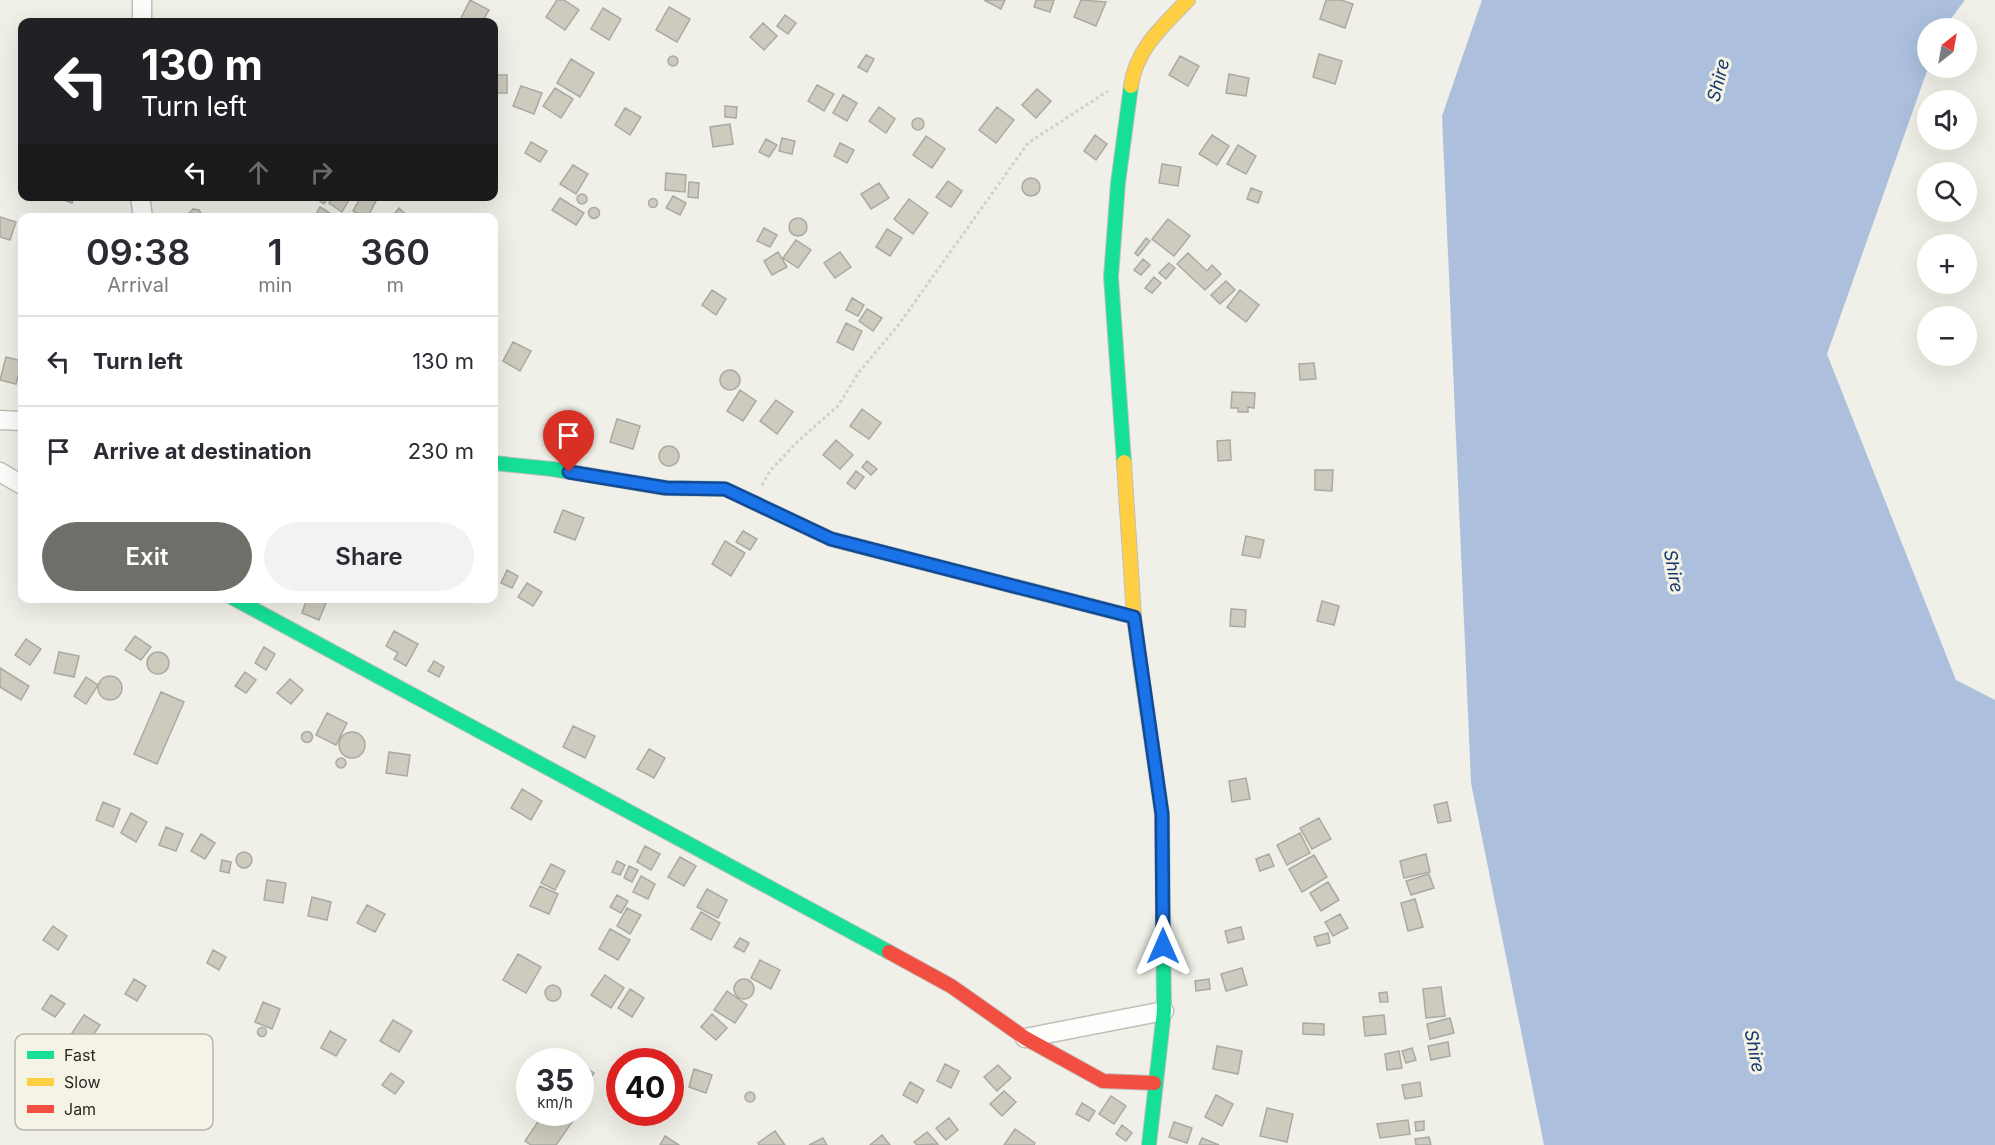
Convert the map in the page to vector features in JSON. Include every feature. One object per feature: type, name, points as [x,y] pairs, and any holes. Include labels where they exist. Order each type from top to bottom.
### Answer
[{"type":"street","points":[[142,0],[142,18]]},
{"type":"street","points":[[1149,1145],[1154,1083],[1164,1011],[1162,814],[1134,617],[1112,277],[1118,183],[1133,74],[1147,42],[1188,0]]},
{"type":"street","points":[[0,420],[18,421]]},
{"type":"street","points":[[498,463],[552,469],[666,488],[725,489],[831,539],[1134,617]]},
{"type":"street","points":[[0,472],[18,483]]},
{"type":"street","points":[[242,603],[951,986],[1025,1038],[1103,1081],[1154,1083]]},
{"type":"street","points":[[1025,1038],[1164,1011]]},
{"type":"path","points":[[752,502],[770,471],[798,441],[838,406],[859,372],[897,327],[1028,143],[1077,114],[1133,74]]},
{"type":"water","name":"Shire","points":[[1482,0],[1965,0],[1952,18],[1917,18],[1917,78],[1924,78],[1920,90],[1917,90],[1917,99],[1827,354],[1956,680],[1995,700],[1995,1145],[1544,1145],[1471,783],[1442,116]]},
{"type":"building","points":[[470,0],[489,10],[484,18],[461,18]]},
{"type":"building","points":[[557,0],[564,0],[579,10],[565,30],[546,17]]},
{"type":"building","points":[[984,0],[1005,0],[1001,9]]},
{"type":"building","points":[[1036,0],[1054,0],[1050,12],[1034,7]]},
{"type":"building","points":[[1081,0],[1106,2],[1096,26],[1074,17]]},
{"type":"building","points":[[1326,0],[1341,0],[1353,4],[1345,28],[1320,19]]},
{"type":"building","points":[[669,7],[690,19],[677,42],[656,30]]},
{"type":"building","points":[[603,8],[621,19],[609,40],[591,29]]},
{"type":"building","points":[[785,15],[796,23],[788,34],[777,26]]},
{"type":"building","points":[[763,23],[777,36],[764,50],[750,37]]},
{"type":"building","points":[[1319,54],[1342,61],[1335,84],[1313,77]]},
{"type":"building","points":[[866,55],[874,59],[867,72],[858,67]]},
{"type":"building","points":[[673,56],[677,57],[677,65],[673,66],[669,65],[668,61],[669,57]]},
{"type":"building","points":[[1180,56],[1199,66],[1188,86],[1169,75]]},
{"type":"building","points":[[571,59],[594,73],[580,97],[557,83]]},
{"type":"building","points":[[1229,74],[1249,78],[1246,96],[1226,93]]},
{"type":"building","points":[[498,75],[507,75],[507,93],[498,93]]},
{"type":"building","points":[[817,85],[834,94],[824,111],[808,101]]},
{"type":"building","points":[[521,86],[542,93],[534,114],[513,106]]},
{"type":"building","points":[[555,88],[573,99],[561,118],[543,106]]},
{"type":"building","points":[[1037,89],[1051,101],[1036,118],[1022,105]]},
{"type":"building","points":[[843,95],[857,103],[847,121],[833,113]]},
{"type":"building","points":[[725,106],[737,107],[736,118],[725,117]]},
{"type":"building","points":[[879,107],[895,119],[886,133],[869,121]]},
{"type":"building","points":[[997,107],[1014,120],[996,143],[979,130]]},
{"type":"building","points":[[625,108],[641,117],[630,135],[615,125]]},
{"type":"building","points":[[918,118],[924,124],[918,130],[912,124]]},
{"type":"building","points":[[730,124],[733,144],[713,147],[710,127]]},
{"type":"building","points":[[1095,135],[1107,144],[1096,160],[1084,151]]},
{"type":"building","points":[[1212,135],[1229,146],[1217,165],[1199,154]]},
{"type":"building","points":[[926,136],[945,149],[932,168],[913,155]]},
{"type":"building","points":[[782,138],[795,141],[792,154],[779,151]]},
{"type":"building","points":[[766,139],[777,145],[769,157],[759,152]]},
{"type":"building","points":[[531,142],[547,151],[540,162],[525,153]]},
{"type":"building","points":[[840,143],[854,150],[847,163],[834,156]]},
{"type":"building","points":[[1238,145],[1256,156],[1246,174],[1227,164]]},
{"type":"building","points":[[1162,164],[1181,167],[1178,186],[1159,183]]},
{"type":"building","points":[[573,165],[588,174],[576,194],[560,184]]},
{"type":"building","points":[[666,173],[686,175],[685,192],[665,190]]},
{"type":"building","points":[[1027,178],[1035,178],[1040,183],[1038,194],[1027,196],[1022,191],[1022,183]]},
{"type":"building","points":[[948,181],[962,191],[951,207],[936,197]]},
{"type":"building","points":[[689,182],[699,183],[698,198],[688,197]]},
{"type":"building","points":[[879,183],[889,198],[871,209],[861,194]]},
{"type":"building","points":[[1251,188],[1262,192],[1258,203],[1247,199]]},
{"type":"building","points":[[582,194],[587,199],[582,204],[577,199]]},
{"type":"building","points":[[673,196],[686,203],[680,215],[666,208]]},
{"type":"building","points":[[560,198],[584,213],[576,225],[552,210]]},
{"type":"building","points":[[653,198],[658,203],[653,208],[648,203]]},
{"type":"building","points":[[909,199],[928,213],[913,234],[894,219]]},
{"type":"building","points":[[330,201],[348,201],[342,212],[329,203]]},
{"type":"building","points":[[358,201],[376,201],[370,213],[353,211]]},
{"type":"building","points":[[320,207],[330,213],[317,213]]},
{"type":"building","points":[[594,208],[598,209],[598,217],[594,218],[590,217],[589,213],[590,209]]},
{"type":"building","points":[[193,209],[199,210],[201,213],[189,213]]},
{"type":"building","points":[[0,217],[16,222],[10,240],[0,237]]},
{"type":"building","points":[[798,218],[804,221],[807,227],[804,233],[798,236],[792,233],[789,227],[792,221]]},
{"type":"building","points":[[1168,219],[1190,236],[1174,256],[1152,239]]},
{"type":"building","points":[[764,228],[777,235],[770,247],[757,241]]},
{"type":"building","points":[[887,229],[902,238],[890,256],[876,247]]},
{"type":"building","points":[[1146,238],[1150,241],[1138,256],[1135,253]]},
{"type":"building","points":[[796,240],[811,250],[798,268],[783,258]]},
{"type":"building","points":[[778,252],[787,267],[772,275],[764,261]]},
{"type":"building","points":[[840,252],[851,267],[835,278],[824,263]]},
{"type":"building","points":[[1188,253],[1207,271],[1212,265],[1221,274],[1205,290],[1177,264]]},
{"type":"building","points":[[1143,259],[1150,265],[1141,275],[1134,270]]},
{"type":"building","points":[[1169,263],[1175,268],[1166,279],[1159,273]]},
{"type":"building","points":[[1154,277],[1161,283],[1152,293],[1145,288]]},
{"type":"building","points":[[1226,281],[1235,290],[1220,304],[1211,295]]},
{"type":"building","points":[[712,290],[726,299],[716,315],[702,305]]},
{"type":"building","points":[[1240,290],[1259,305],[1246,322],[1227,307]]},
{"type":"building","points":[[852,298],[864,305],[858,316],[846,310]]},
{"type":"building","points":[[867,309],[882,318],[873,331],[859,321]]},
{"type":"building","points":[[846,323],[862,331],[853,350],[837,342]]},
{"type":"building","points":[[513,342],[531,351],[520,371],[503,361]]},
{"type":"building","points":[[6,357],[18,360],[16,384],[0,380]]},
{"type":"building","points":[[1314,363],[1316,379],[1300,380],[1299,364]]},
{"type":"building","points":[[730,370],[737,373],[740,380],[737,387],[730,390],[723,387],[720,380],[723,373]]},
{"type":"building","points":[[740,390],[756,401],[743,421],[727,411]]},
{"type":"building","points":[[1232,392],[1255,393],[1254,408],[1248,407],[1248,412],[1238,412],[1238,408],[1231,408]]},
{"type":"building","points":[[776,400],[793,412],[777,434],[760,421]]},
{"type":"building","points":[[862,409],[881,423],[869,439],[850,426]]},
{"type":"building","points":[[617,419],[640,426],[633,449],[610,442]]},
{"type":"building","points":[[836,440],[853,455],[840,469],[823,455]]},
{"type":"building","points":[[1230,440],[1231,460],[1218,461],[1217,441]]},
{"type":"building","points":[[669,446],[676,449],[679,456],[676,463],[669,466],[662,463],[659,456],[662,449]]},
{"type":"building","points":[[867,461],[877,469],[871,475],[862,467]]},
{"type":"building","points":[[1315,470],[1333,470],[1332,491],[1315,490]]},
{"type":"building","points":[[856,471],[864,477],[855,489],[847,483]]},
{"type":"building","points":[[563,510],[584,518],[575,540],[554,532]]},
{"type":"building","points":[[743,531],[757,539],[750,550],[736,542]]},
{"type":"building","points":[[1246,536],[1264,540],[1260,558],[1242,555]]},
{"type":"building","points":[[725,541],[745,553],[731,576],[712,564]]},
{"type":"building","points":[[507,570],[518,576],[512,588],[501,583]]},
{"type":"building","points":[[527,583],[542,592],[533,606],[518,597]]},
{"type":"building","points":[[1322,601],[1339,606],[1334,625],[1317,621]]},
{"type":"building","points":[[305,603],[326,603],[319,620],[302,613]]},
{"type":"building","points":[[1231,609],[1246,610],[1245,627],[1230,626]]},
{"type":"building","points":[[394,631],[418,644],[406,666],[394,659],[398,653],[386,646]]},
{"type":"building","points":[[135,636],[151,647],[141,660],[125,650]]},
{"type":"building","points":[[26,639],[41,649],[30,665],[15,655]]},
{"type":"building","points":[[264,647],[275,654],[266,670],[255,663]]},
{"type":"building","points":[[59,652],[79,656],[74,677],[54,673]]},
{"type":"building","points":[[158,652],[166,655],[169,663],[166,671],[158,674],[150,671],[147,663],[150,655]]},
{"type":"building","points":[[434,661],[444,667],[439,677],[428,671]]},
{"type":"building","points":[[0,668],[29,686],[21,700],[0,687]]},
{"type":"building","points":[[245,672],[256,680],[246,693],[235,686]]},
{"type":"building","points":[[110,676],[118,680],[122,688],[118,696],[110,700],[102,696],[98,688],[102,680]]},
{"type":"building","points":[[86,677],[98,685],[86,704],[74,696]]},
{"type":"building","points":[[290,679],[303,690],[291,704],[277,693]]},
{"type":"building","points":[[161,692],[184,702],[157,764],[134,754]]},
{"type":"building","points":[[327,713],[347,723],[336,745],[316,735]]},
{"type":"building","points":[[573,726],[595,736],[585,758],[563,747]]},
{"type":"building","points":[[307,731],[313,737],[307,743],[301,737]]},
{"type":"building","points":[[352,732],[361,736],[365,745],[361,754],[352,758],[343,754],[339,745],[343,736]]},
{"type":"building","points":[[649,749],[665,758],[654,778],[637,769]]},
{"type":"building","points":[[389,752],[410,755],[407,776],[386,773]]},
{"type":"building","points":[[341,758],[345,759],[345,767],[341,768],[337,767],[336,763],[337,759]]},
{"type":"building","points":[[1246,778],[1250,799],[1232,802],[1229,781]]},
{"type":"building","points":[[522,789],[542,801],[531,820],[511,808]]},
{"type":"building","points":[[103,802],[120,809],[113,827],[96,820]]},
{"type":"building","points":[[1447,802],[1451,821],[1438,823],[1434,805]]},
{"type":"building","points":[[131,813],[147,822],[136,842],[121,833]]},
{"type":"building","points":[[1319,818],[1331,839],[1312,849],[1300,828]]},
{"type":"building","points":[[166,827],[183,834],[176,851],[159,845]]},
{"type":"building","points":[[1300,833],[1310,853],[1287,865],[1277,845]]},
{"type":"building","points":[[201,834],[215,843],[205,859],[191,851]]},
{"type":"building","points":[[645,846],[660,854],[651,870],[637,862]]},
{"type":"building","points":[[244,852],[250,854],[252,860],[250,866],[244,868],[238,866],[236,860],[238,854]]},
{"type":"building","points":[[1269,854],[1274,866],[1260,871],[1256,859]]},
{"type":"building","points":[[1426,854],[1430,872],[1404,878],[1400,861]]},
{"type":"building","points":[[1314,855],[1327,877],[1302,892],[1289,869]]},
{"type":"building","points":[[680,857],[696,866],[684,886],[668,877]]},
{"type":"building","points":[[222,860],[231,862],[229,873],[220,871]]},
{"type":"building","points":[[617,861],[625,865],[620,875],[612,872]]},
{"type":"building","points":[[551,864],[565,871],[555,890],[541,883]]},
{"type":"building","points":[[629,866],[638,870],[632,882],[624,878]]},
{"type":"building","points":[[1429,874],[1434,888],[1411,895],[1406,881]]},
{"type":"building","points":[[641,876],[655,884],[648,899],[633,892]]},
{"type":"building","points":[[267,880],[286,883],[283,903],[264,900]]},
{"type":"building","points":[[1328,882],[1339,900],[1321,911],[1310,893]]},
{"type":"building","points":[[540,886],[558,894],[549,914],[530,906]]},
{"type":"building","points":[[707,889],[727,900],[718,918],[697,907]]},
{"type":"building","points":[[617,895],[628,901],[621,913],[610,907]]},
{"type":"building","points":[[312,897],[331,902],[327,920],[308,916]]},
{"type":"building","points":[[1415,899],[1423,927],[1408,931],[1401,903]]},
{"type":"building","points":[[367,905],[385,914],[375,932],[357,923]]},
{"type":"building","points":[[627,908],[641,915],[630,934],[617,926]]},
{"type":"building","points":[[701,912],[720,923],[711,940],[691,929]]},
{"type":"building","points":[[1340,914],[1348,928],[1333,936],[1325,922]]},
{"type":"building","points":[[53,926],[67,936],[58,950],[43,940]]},
{"type":"building","points":[[1241,927],[1244,939],[1228,943],[1225,931]]},
{"type":"building","points":[[610,929],[630,940],[618,960],[599,949]]},
{"type":"building","points":[[1328,933],[1330,943],[1317,946],[1314,937]]},
{"type":"building","points":[[740,938],[749,943],[744,952],[734,947]]},
{"type":"building","points":[[213,950],[226,957],[219,970],[207,963]]},
{"type":"building","points":[[518,954],[541,967],[526,993],[503,980]]},
{"type":"building","points":[[760,960],[780,970],[771,989],[751,978]]},
{"type":"building","points":[[1242,968],[1247,985],[1226,991],[1221,974]]},
{"type":"building","points":[[605,975],[624,988],[611,1008],[591,995]]},
{"type":"building","points":[[134,979],[146,986],[137,1001],[125,994]]},
{"type":"building","points":[[744,979],[751,982],[754,989],[751,996],[744,999],[737,996],[734,989],[737,982]]},
{"type":"building","points":[[1209,979],[1210,989],[1196,991],[1195,981]]},
{"type":"building","points":[[553,985],[561,993],[553,1001],[545,993]]},
{"type":"building","points":[[1441,987],[1445,1016],[1426,1018],[1423,989]]},
{"type":"building","points":[[630,989],[644,998],[632,1017],[618,1008]]},
{"type":"building","points":[[727,991],[747,1005],[735,1023],[714,1010]]},
{"type":"building","points":[[1387,992],[1388,1002],[1380,1002],[1379,993]]},
{"type":"building","points":[[51,995],[65,1004],[55,1017],[42,1009]]},
{"type":"building","points":[[263,1002],[280,1009],[272,1029],[255,1022]]},
{"type":"building","points":[[712,1014],[727,1028],[716,1040],[701,1027]]},
{"type":"building","points":[[84,1015],[100,1025],[94,1034],[72,1033]]},
{"type":"building","points":[[1384,1015],[1386,1034],[1365,1036],[1363,1017]]},
{"type":"building","points":[[1450,1018],[1454,1033],[1430,1039],[1427,1024]]},
{"type":"building","points":[[393,1020],[412,1031],[399,1052],[380,1041]]},
{"type":"building","points":[[1303,1023],[1324,1024],[1324,1035],[1303,1034]]},
{"type":"building","points":[[262,1027],[267,1032],[262,1037],[257,1032]]},
{"type":"building","points":[[330,1031],[346,1040],[336,1056],[321,1048]]},
{"type":"building","points":[[1448,1042],[1450,1056],[1431,1060],[1428,1046]]},
{"type":"building","points":[[1217,1046],[1242,1051],[1238,1074],[1213,1069]]},
{"type":"building","points":[[1412,1048],[1416,1060],[1406,1063],[1402,1051]]},
{"type":"building","points":[[1399,1051],[1402,1068],[1387,1070],[1385,1054]]},
{"type":"building","points":[[945,1064],[959,1071],[951,1088],[937,1081]]},
{"type":"building","points":[[998,1065],[1011,1078],[997,1091],[984,1077]]},
{"type":"building","points":[[694,1069],[712,1075],[706,1093],[689,1087]]},
{"type":"building","points":[[391,1073],[404,1082],[395,1094],[382,1085]]},
{"type":"building","points":[[910,1082],[924,1090],[917,1103],[903,1095]]},
{"type":"building","points":[[1420,1082],[1422,1096],[1405,1099],[1402,1085]]},
{"type":"building","points":[[1004,1091],[1016,1102],[1002,1116],[990,1104]]},
{"type":"building","points":[[750,1092],[754,1093],[754,1101],[750,1102],[746,1101],[745,1097],[746,1093]]},
{"type":"building","points":[[1216,1095],[1233,1104],[1222,1126],[1205,1117]]},
{"type":"building","points":[[1111,1096],[1126,1106],[1114,1124],[1099,1114]]},
{"type":"building","points":[[1082,1103],[1095,1111],[1089,1121],[1076,1114]]},
{"type":"building","points":[[1267,1108],[1293,1114],[1287,1142],[1260,1136]]},
{"type":"building","points":[[949,1118],[958,1130],[946,1140],[936,1128]]},
{"type":"building","points":[[1408,1120],[1410,1134],[1380,1138],[1377,1124]]},
{"type":"building","points":[[1424,1121],[1424,1130],[1416,1131],[1415,1122]]},
{"type":"building","points":[[1174,1122],[1192,1128],[1187,1143],[1169,1137]]},
{"type":"building","points":[[1122,1125],[1132,1133],[1126,1141],[1116,1134]]},
{"type":"building","points":[[535,1126],[569,1126],[556,1145],[531,1145],[525,1141]]},
{"type":"building","points":[[1015,1129],[1035,1143],[1034,1145],[1004,1145]]},
{"type":"building","points":[[775,1131],[785,1145],[759,1145],[758,1143]]},
{"type":"building","points":[[927,1132],[938,1144],[917,1145],[914,1142]]},
{"type":"building","points":[[882,1135],[890,1145],[870,1145]]},
{"type":"building","points":[[665,1136],[679,1145],[660,1145]]},
{"type":"building","points":[[1429,1137],[1431,1145],[1416,1145],[1415,1139]]},
{"type":"building","points":[[823,1138],[827,1145],[809,1145]]},
{"type":"building","points":[[1202,1138],[1219,1145],[1199,1145]]},
{"type":"traffic: fast","points":[[1124,462],[1111,277],[1118,183],[1131,86]]},
{"type":"traffic: fast","points":[[498,463],[552,469],[666,488],[725,489],[831,539],[1134,617]]},
{"type":"traffic: fast","points":[[242,603],[889,952]]},
{"type":"traffic: fast","points":[[1140,662],[1162,814],[1164,1011],[1149,1145]]},
{"type":"traffic: slow","points":[[1131,86],[1138,61],[1145,49],[1160,29],[1188,0]]},
{"type":"traffic: slow","points":[[1124,462],[1134,617],[1140,662]]},
{"type":"traffic: jam","points":[[889,952],[951,986],[1025,1038],[1103,1081],[1154,1083]]},
{"type":"route","points":[[569,472],[666,488],[725,489],[831,539],[1134,617],[1162,814],[1163,946]]}]
